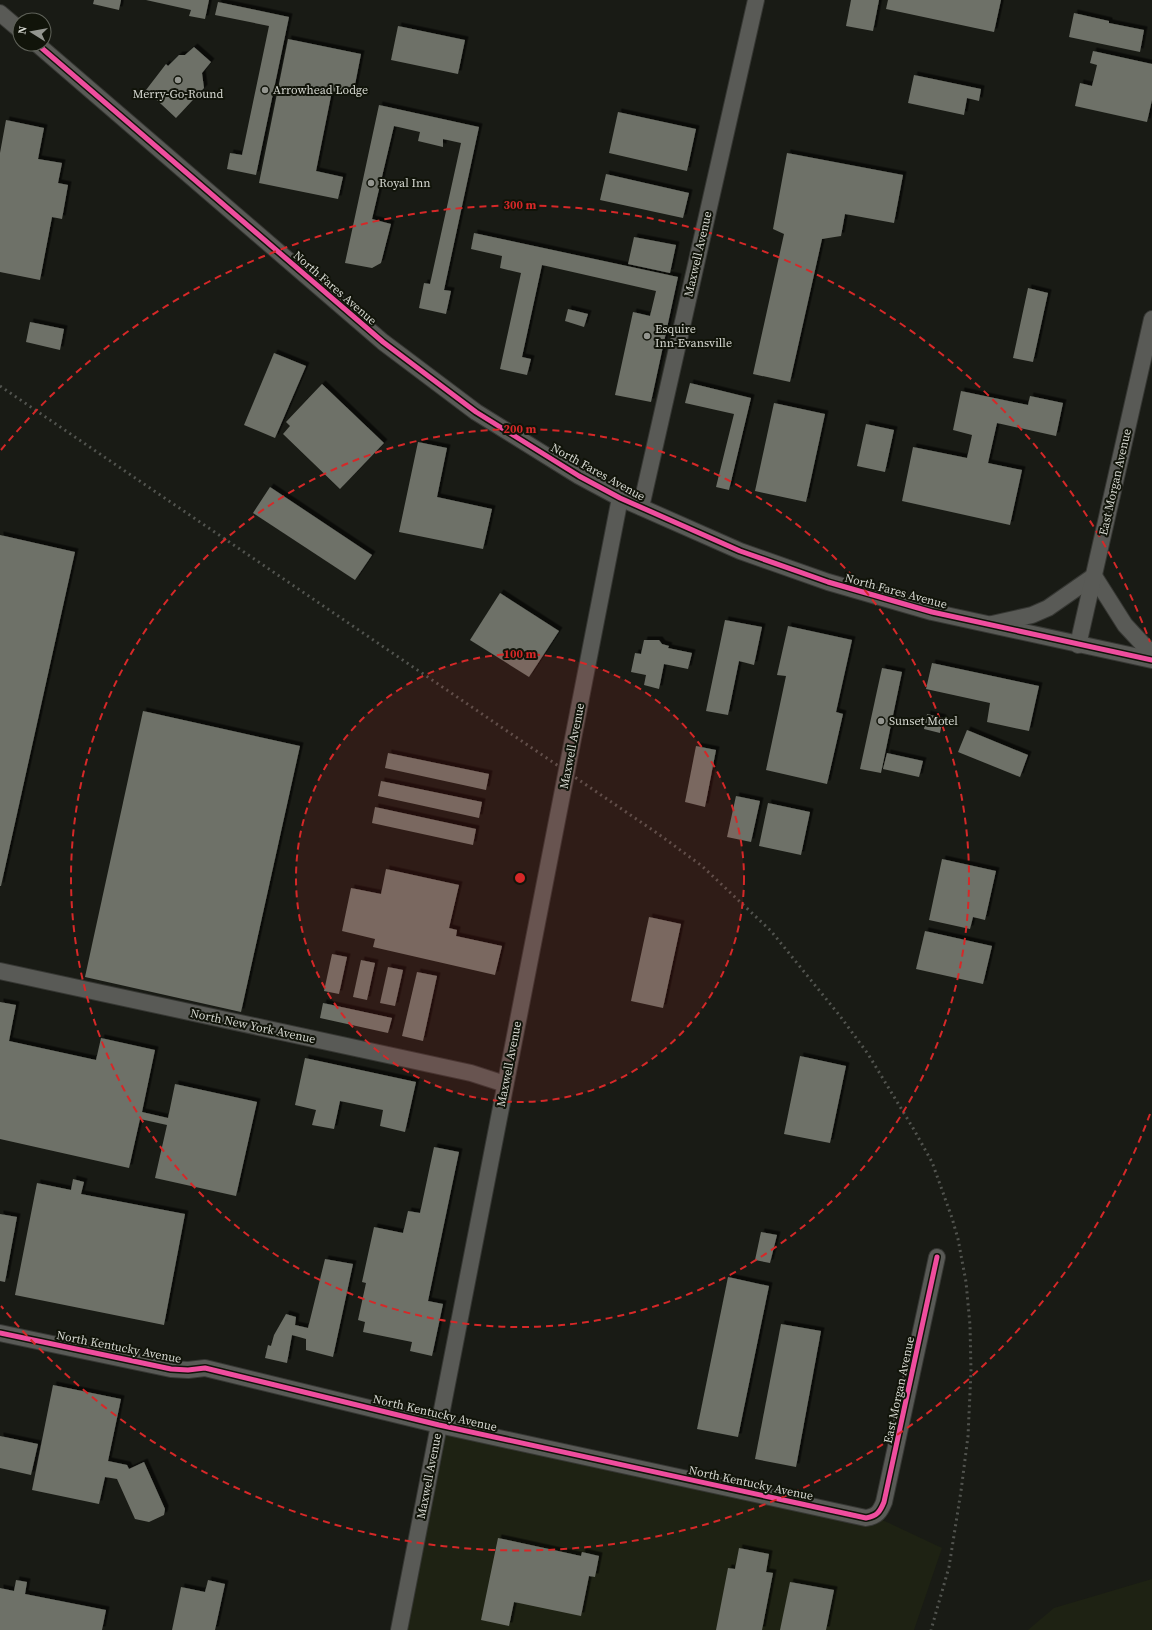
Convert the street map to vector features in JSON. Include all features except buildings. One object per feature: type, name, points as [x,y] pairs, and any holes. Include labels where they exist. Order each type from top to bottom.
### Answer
[{"type":"street","name":"Maxwell Avenue","points":[[641,507],[756,0]]},
{"type":"street","points":[[0,13],[12,23]]},
{"type":"street","name":"North Fares Avenue","points":[[46,52],[383,342],[476,412],[579,476],[620,498],[740,551],[828,582],[932,612],[1152,660]]},
{"type":"street","name":"East Morgan Avenue","points":[[1078,645],[1147,362],[1152,319]]},
{"type":"street","name":"Maxwell Avenue","points":[[399,1630],[620,498]]},
{"type":"street","points":[[988,625],[1032,615],[1048,608],[1094,576],[1124,625],[1152,654]]},
{"type":"street","name":"North New York Avenue","points":[[0,971],[471,1073],[505,1084]]},
{"type":"street","name":"East Morgan Avenue","points":[[866,1518],[874,1516],[879,1512],[884,1502],[937,1257]]},
{"type":"street","name":"North Kentucky Avenue","points":[[0,1334],[171,1369],[188,1370],[205,1368],[439,1425],[866,1518]]},
{"type":"shaded area","points":[[439,1425],[874,1516],[942,1548],[914,1630],[400,1630]]},
{"type":"shaded area","points":[[1152,1579],[1152,1630],[1028,1630],[1054,1608]]},
{"type":"railway","points":[[0,386],[657,833],[702,866],[771,931],[840,1016],[868,1054],[932,1162],[958,1239],[966,1282],[970,1325],[971,1371],[968,1436],[949,1567],[931,1630]]},
{"type":"cycle path","points":[[46,52],[383,342],[476,412],[579,476],[620,498],[740,551],[828,582],[932,612],[1152,660]]},
{"type":"cycle path","points":[[0,1333],[171,1369],[188,1370],[205,1368],[439,1425],[866,1518],[878,1513],[884,1502],[937,1257]]},
{"type":"place","name":"Merry-Go-Round","points":[[178,80]]},
{"type":"place","name":"Arrowhead Lodge","points":[[265,90]]},
{"type":"place","name":"Royal Inn","points":[[371,183]]},
{"type":"place","name":"Esquire Inn-Evansville","points":[[647,336]]},
{"type":"place","name":"Sunset Motel","points":[[881,721]]}]
